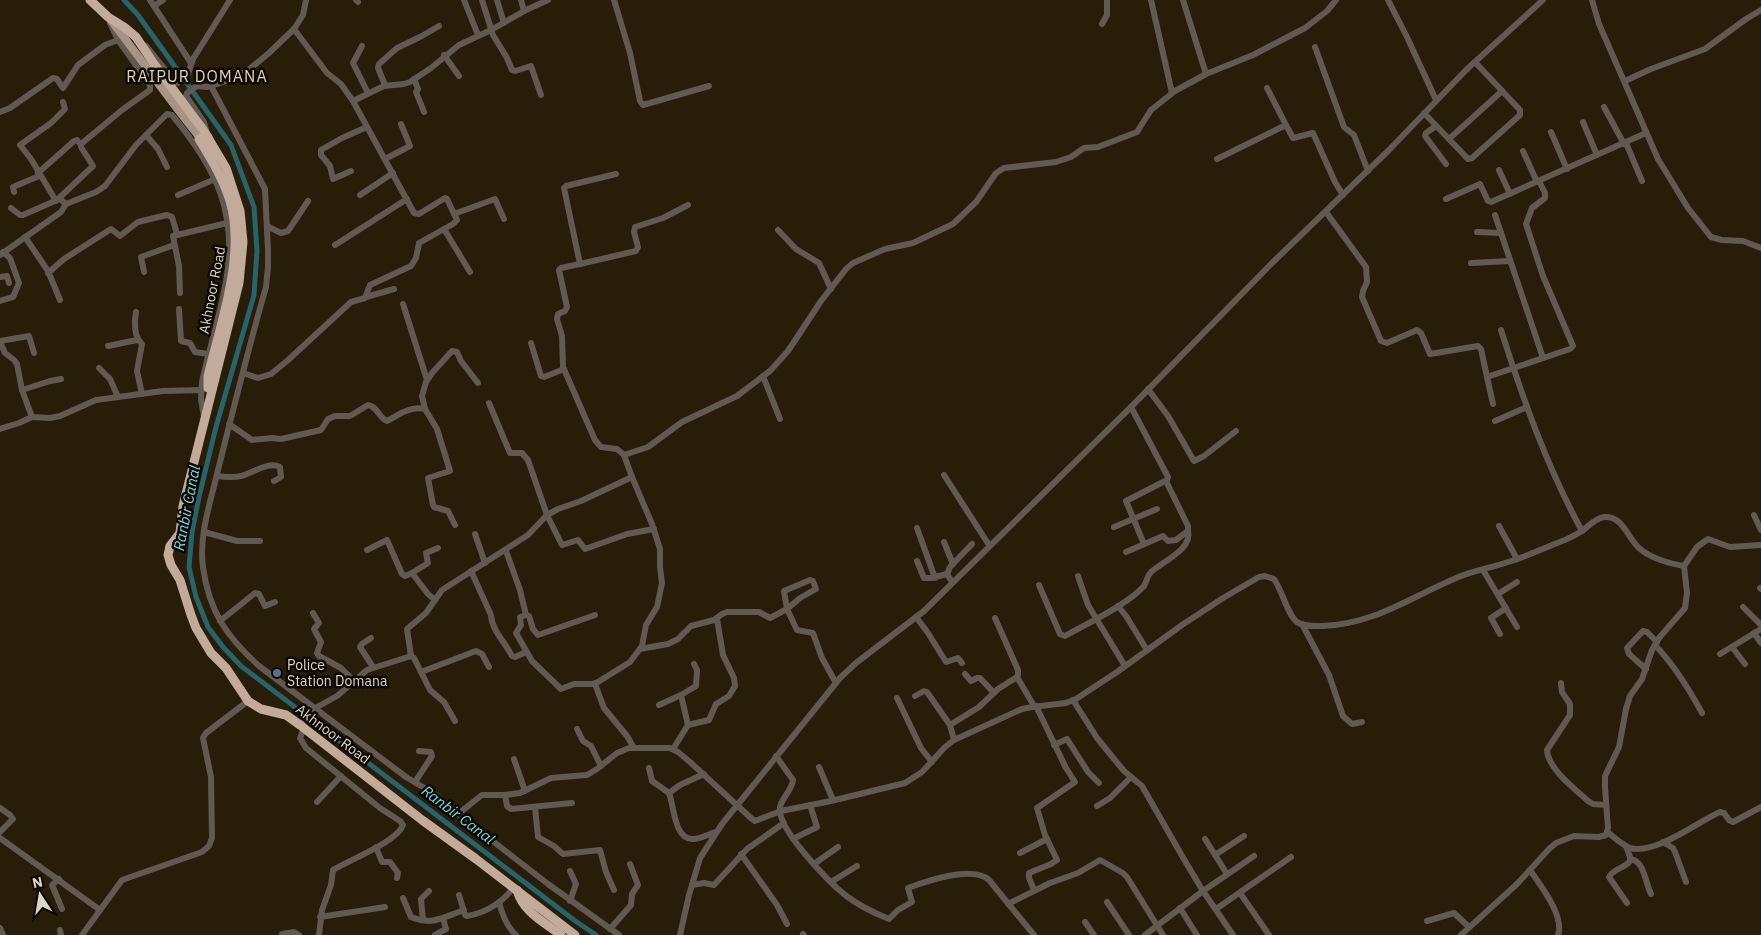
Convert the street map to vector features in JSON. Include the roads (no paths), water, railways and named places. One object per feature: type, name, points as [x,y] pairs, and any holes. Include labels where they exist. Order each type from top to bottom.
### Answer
[{"type":"highway","name":"Akhnoor Road","points":[[90,0],[108,17],[130,31],[167,82],[184,96],[204,138],[226,168],[241,216],[243,242],[239,283],[184,506],[180,533],[170,546],[168,555],[171,565],[180,580],[188,609],[196,628],[211,653],[226,668],[248,701],[261,709],[286,716],[302,724],[422,820],[575,935]]},
{"type":"highway","name":"Akhnoor Road","points":[[516,889],[522,904],[528,911],[561,935]]},
{"type":"main road","points":[[108,17],[138,54],[169,99],[204,138]]},
{"type":"street","points":[[163,0],[152,3],[192,63]]},
{"type":"street","points":[[139,41],[145,45],[175,82],[178,83],[188,76],[192,63],[230,0]]},
{"type":"street","points":[[184,96],[195,87],[210,86],[243,74],[294,29],[303,15],[306,0]]},
{"type":"street","points":[[464,0],[478,35]]},
{"type":"street","points":[[482,0],[492,30],[512,70],[532,66],[541,96]]},
{"type":"street","points":[[497,0],[504,23]]},
{"type":"street","points":[[521,0],[524,11]]},
{"type":"street","points":[[352,101],[385,85],[404,84],[414,79],[459,45],[492,30],[524,11],[548,0]]},
{"type":"street","points":[[614,0],[630,53],[640,101],[643,106],[709,86]]},
{"type":"street","points":[[1102,24],[1107,15],[1108,0]]},
{"type":"street","points":[[1151,0],[1172,93]]},
{"type":"street","points":[[1183,0],[1206,74]]},
{"type":"street","points":[[624,455],[648,447],[673,428],[737,396],[763,376],[788,351],[830,289],[846,269],[862,258],[885,249],[913,243],[953,224],[976,202],[990,180],[1000,170],[1010,166],[1064,160],[1084,148],[1098,147],[1137,132],[1151,110],[1172,93],[1206,74],[1253,55],[1305,28],[1327,11],[1336,0]]},
{"type":"street","points":[[1388,0],[1408,37],[1436,100]]},
{"type":"street","points":[[680,935],[700,858],[716,832],[836,683],[856,663],[916,617],[1131,407],[1272,263],[1368,171],[1436,100],[1543,0]]},
{"type":"street","points":[[1592,0],[1599,24],[1661,166],[1707,235],[1716,239],[1744,241],[1761,248]]},
{"type":"street","points":[[1624,82],[1651,69],[1705,49],[1761,10]]},
{"type":"street","points":[[81,145],[122,110],[150,90],[150,85],[118,40],[108,17]]},
{"type":"street","points":[[385,85],[378,68],[379,64],[397,48],[439,26]]},
{"type":"street","points":[[294,29],[328,73],[342,84],[414,213],[417,214],[445,198],[457,221],[419,243],[416,258],[411,266],[370,285],[366,297]]},
{"type":"street","points":[[0,112],[14,105],[34,89],[53,78],[57,79],[63,88],[78,65],[105,45],[118,40]]},
{"type":"street","points":[[362,46],[353,63],[368,93]]},
{"type":"street","points":[[1315,47],[1344,127],[1354,135],[1368,171]]},
{"type":"street","points":[[444,55],[459,76]]},
{"type":"street","points":[[1424,113],[1470,159],[1520,115],[1520,110],[1475,62]]},
{"type":"street","points":[[414,79],[418,89],[416,92],[424,112]]},
{"type":"street","points":[[210,86],[265,189],[268,267],[266,287],[229,424],[201,545],[208,593],[220,621],[240,649],[313,709],[429,790],[570,901],[619,935]]},
{"type":"street","points":[[1267,88],[1293,138],[1313,133],[1335,182],[1343,195]]},
{"type":"street","points":[[1449,139],[1502,91]]},
{"type":"street","points":[[63,102],[65,109],[51,123],[20,145],[38,174],[58,200],[66,204]]},
{"type":"street","points":[[1604,107],[1625,143],[1642,181]]},
{"type":"street","points":[[0,301],[13,297],[19,282],[10,258],[2,253],[60,212],[66,204],[96,192],[105,186],[129,153],[165,115],[170,114],[200,151],[215,179],[222,197],[227,223],[228,254],[226,282],[208,354],[202,390],[202,409],[205,418]]},
{"type":"street","points":[[1583,122],[1597,155]]},
{"type":"street","points":[[385,159],[410,146],[401,124]]},
{"type":"street","points":[[1217,159],[1286,125]]},
{"type":"street","points":[[351,171],[333,179],[330,166],[321,155],[321,150],[367,126]]},
{"type":"street","points":[[1436,126],[1426,133],[1425,136],[1446,164]]},
{"type":"street","points":[[1551,132],[1567,169]]},
{"type":"street","points":[[1446,199],[1480,184],[1489,202],[1646,133]]},
{"type":"street","points":[[146,135],[158,149],[167,167]]},
{"type":"street","points":[[11,208],[18,214],[23,215],[58,200],[93,166],[77,140],[38,174],[13,187],[14,192]]},
{"type":"street","points":[[1487,377],[1570,350],[1573,344],[1543,276],[1526,224],[1532,208],[1546,196],[1523,151]]},
{"type":"street","points":[[1499,170],[1510,194]]},
{"type":"street","points":[[360,195],[393,173]]},
{"type":"street","points":[[580,264],[564,188],[616,174]]},
{"type":"street","points":[[178,195],[215,179]]},
{"type":"street","points":[[335,245],[407,199]]},
{"type":"street","points":[[454,214],[495,199],[504,219]]},
{"type":"street","points":[[267,226],[281,233],[288,232],[308,201]]},
{"type":"street","points":[[526,615],[520,617],[521,625],[515,631],[526,652],[538,668],[560,688],[574,684],[595,684],[630,662],[640,649],[646,625],[657,607],[662,583],[660,549],[654,529],[624,455],[616,449],[604,448],[598,445],[564,368],[562,336],[557,316],[567,307],[559,270],[636,251],[638,247],[634,232],[635,227],[663,218],[688,205]]},
{"type":"street","points":[[1326,212],[1366,267],[1367,282],[1362,297],[1381,341],[1387,343],[1417,330],[1430,354],[1478,346],[1481,348],[1492,404]]},
{"type":"street","points":[[48,272],[64,259],[112,229],[120,236],[142,221],[169,215],[172,217],[176,234]]},
{"type":"street","points":[[1495,215],[1543,358]]},
{"type":"street","points":[[180,293],[179,266],[172,238],[176,234],[227,223]]},
{"type":"street","points":[[444,229],[470,272]]},
{"type":"street","points":[[778,230],[796,249],[818,263],[830,289]]},
{"type":"street","points":[[1477,232],[1501,232]]},
{"type":"street","points":[[25,237],[48,272],[60,300]]},
{"type":"street","points":[[144,272],[140,257],[174,245]]},
{"type":"street","points":[[1471,263],[1510,261]]},
{"type":"street","points":[[0,277],[7,276],[9,283]]},
{"type":"street","points":[[243,373],[258,378],[271,374],[351,302],[394,289]]},
{"type":"street","points":[[403,304],[427,380]]},
{"type":"street","points":[[179,309],[181,341],[190,342],[195,352],[208,354]]},
{"type":"street","points":[[136,312],[137,340],[142,344],[137,371],[142,394]]},
{"type":"street","points":[[1501,330],[1527,407],[1556,481],[1582,531]]},
{"type":"street","points":[[32,417],[22,390],[17,364],[15,360],[5,353],[0,342],[29,336],[34,352]]},
{"type":"street","points":[[108,346],[137,340]]},
{"type":"street","points":[[531,343],[541,376],[544,377],[564,368]]},
{"type":"street","points":[[455,525],[448,511],[433,505],[428,478],[450,471],[437,429],[425,409],[422,396],[427,380],[454,351],[457,352],[461,361],[478,383]]},
{"type":"street","points":[[100,368],[110,379],[118,397]]},
{"type":"street","points":[[763,376],[780,419]]},
{"type":"street","points":[[22,390],[50,381],[61,380]]},
{"type":"street","points":[[1148,389],[1165,411],[1194,462],[1236,431]]},
{"type":"street","points":[[0,429],[19,424],[32,417],[50,418],[60,416],[92,401],[171,390],[202,390]]},
{"type":"street","points":[[489,403],[510,453],[522,453],[528,460],[547,515],[562,546],[578,540],[585,549],[627,534],[654,529]]},
{"type":"street","points":[[229,424],[252,440],[281,439],[321,430],[328,418],[350,416],[368,404],[372,405],[382,419],[387,421],[404,411],[417,408],[425,409]]},
{"type":"street","points":[[1131,407],[1168,476],[1166,481],[1126,501],[1144,544]]},
{"type":"street","points":[[1495,421],[1527,407]]},
{"type":"street","points":[[217,476],[240,476],[277,465],[280,467],[282,477],[274,481]]},
{"type":"street","points":[[944,475],[989,546]]},
{"type":"street","points":[[455,721],[444,702],[430,690],[414,658],[410,656],[407,629],[426,613],[442,590],[528,536],[547,515],[632,477]]},
{"type":"street","points":[[1039,585],[1062,636],[1118,606],[1144,585],[1150,573],[1176,554],[1187,543],[1189,537],[1186,523],[1166,481]]},
{"type":"street","points":[[1114,527],[1157,509]]},
{"type":"street","points":[[1754,515],[1761,530]]},
{"type":"street","points":[[458,814],[481,795],[506,795],[525,791],[546,779],[587,774],[602,766],[617,753],[634,748],[673,749],[704,774],[755,821],[780,811],[810,806],[905,783],[922,772],[954,740],[1022,709],[1035,706],[1057,705],[1073,700],[1223,598],[1259,577],[1265,576],[1274,579],[1293,618],[1302,624],[1312,626],[1336,625],[1360,621],[1388,611],[1454,578],[1516,559],[1565,539],[1582,531],[1597,519],[1603,517],[1614,518],[1623,526],[1639,549],[1671,564],[1684,566]]},
{"type":"street","points":[[1498,526],[1516,559]]},
{"type":"street","points":[[917,528],[935,578]]},
{"type":"street","points":[[1126,552],[1164,536],[1170,541],[1181,537],[1188,531]]},
{"type":"street","points":[[204,532],[237,541],[260,541]]},
{"type":"street","points":[[475,534],[485,563]]},
{"type":"street","points":[[1761,545],[1730,547],[1708,539],[1697,547],[1684,566],[1687,593],[1685,608],[1656,644],[1642,679],[1628,702],[1619,747],[1606,776],[1608,832],[1626,846],[1635,848],[1663,842],[1699,825],[1720,812],[1724,813],[1733,822],[1761,807]]},
{"type":"street","points":[[366,550],[387,540],[402,574],[405,576],[428,562],[426,553],[438,548]]},
{"type":"street","points":[[944,542],[953,564]]},
{"type":"street","points":[[917,561],[924,578],[935,578],[946,574],[972,544]]},
{"type":"street","points":[[506,551],[520,590],[526,615],[529,616],[537,635],[595,615]]},
{"type":"street","points":[[1483,570],[1517,627]]},
{"type":"street","points":[[471,571],[491,615],[495,630],[512,656],[515,657],[526,652]]},
{"type":"street","points":[[412,573],[435,600]]},
{"type":"street","points":[[946,574],[952,582]]},
{"type":"street","points":[[1078,576],[1088,605],[1125,666]]},
{"type":"street","points":[[640,649],[668,644],[678,639],[691,626],[717,619],[727,612],[759,612],[770,618],[787,609],[815,589],[812,580],[784,591],[787,609],[797,630],[813,633],[822,658],[836,683]]},
{"type":"street","points":[[1498,594],[1518,582]]},
{"type":"street","points":[[220,621],[255,593],[259,594],[265,606],[275,602]]},
{"type":"street","points":[[1118,606],[1147,650]]},
{"type":"street","points":[[1720,654],[1761,627],[1743,607]]},
{"type":"street","points":[[1500,634],[1491,618],[1506,608]]},
{"type":"street","points":[[313,613],[319,623],[314,629],[321,642],[317,653],[341,668],[354,681]]},
{"type":"street","points":[[916,617],[946,662],[958,658],[962,664]]},
{"type":"street","points":[[995,618],[1018,670],[1017,677],[1035,706],[1075,782],[1037,808],[1047,839],[1057,860],[1028,873],[1028,878],[1034,890]]},
{"type":"street","points":[[673,749],[688,725],[709,720],[716,704],[729,696],[735,686],[734,678],[723,655],[717,619]]},
{"type":"street","points":[[1302,624],[1329,676],[1343,716],[1347,722],[1352,724],[1362,722]]},
{"type":"street","points":[[1646,669],[1629,654],[1627,648],[1642,631],[1647,632],[1668,659],[1675,672],[1690,691],[1702,713]]},
{"type":"street","points":[[1754,633],[1761,643]]},
{"type":"street","points":[[371,638],[360,646],[373,667]]},
{"type":"street","points":[[1732,646],[1745,664]]},
{"type":"street","points":[[421,672],[476,651],[482,654],[489,666]]},
{"type":"street","points":[[319,935],[320,917],[332,872],[336,868],[378,852],[401,829],[402,824],[303,745],[300,736],[302,724],[313,709],[337,696],[373,667],[410,656]]},
{"type":"street","points":[[659,705],[681,696],[696,686],[697,670],[694,664]]},
{"type":"street","points":[[965,674],[972,681],[979,678],[994,693]]},
{"type":"street","points":[[950,725],[979,707],[994,693],[1017,677]]},
{"type":"street","points":[[1561,683],[1562,692],[1570,704],[1570,715],[1547,750],[1548,759],[1554,768],[1588,802],[1606,805]]},
{"type":"street","points":[[595,684],[604,708],[622,729],[634,748]]},
{"type":"street","points":[[915,696],[926,691],[950,725],[954,740]]},
{"type":"street","points":[[681,696],[688,725]]},
{"type":"street","points":[[897,698],[921,748],[932,762]]},
{"type":"street","points":[[1073,700],[1092,731],[1131,777],[1142,786],[1203,891],[1232,935]]},
{"type":"street","points":[[82,935],[118,885],[125,879],[195,855],[209,846],[212,838],[211,777],[203,738],[206,733],[248,701]]},
{"type":"street","points":[[577,729],[583,741],[591,746],[602,766]]},
{"type":"street","points":[[1054,745],[1067,739],[1088,772],[1099,784]]},
{"type":"street","points":[[415,782],[432,756],[431,752],[419,751]]},
{"type":"street","points":[[776,756],[794,781],[781,806],[780,811],[784,823],[793,839],[814,864],[831,882],[859,904],[890,919],[898,910],[912,902],[908,888],[934,880],[964,874],[977,874],[985,876],[1034,935]]},
{"type":"street","points":[[514,759],[525,791]]},
{"type":"street","points":[[820,767],[833,800]]},
{"type":"street","points":[[649,768],[652,781],[670,793],[679,829],[687,838],[696,839],[716,832]]},
{"type":"street","points":[[670,793],[680,785],[704,774]]},
{"type":"street","points":[[317,802],[341,776]]},
{"type":"street","points":[[1097,806],[1110,798],[1131,777]]},
{"type":"street","points":[[506,795],[509,809],[572,803]]},
{"type":"street","points":[[793,839],[817,827],[810,806]]},
{"type":"street","points":[[535,807],[538,837],[554,846],[563,854],[600,850],[606,872],[614,890]]},
{"type":"street","points":[[0,808],[10,815],[13,820],[0,832]]},
{"type":"street","points":[[692,884],[704,883],[714,886],[741,854],[784,823]]},
{"type":"street","points":[[1461,935],[1489,911],[1556,843],[1574,836],[1603,837],[1608,832]]},
{"type":"street","points":[[1215,854],[1244,836]]},
{"type":"street","points":[[0,838],[100,910]]},
{"type":"street","points":[[1020,853],[1047,839]]},
{"type":"street","points":[[1205,839],[1227,874]]},
{"type":"street","points":[[1663,842],[1675,852],[1686,882]]},
{"type":"street","points":[[1626,846],[1631,859],[1641,867],[1651,894]]},
{"type":"street","points":[[814,864],[838,847]]},
{"type":"street","points":[[378,852],[382,863],[392,863],[398,873],[397,878]]},
{"type":"street","points":[[741,854],[777,906],[787,924]]},
{"type":"street","points":[[1145,935],[1203,891],[1254,856]]},
{"type":"street","points":[[1216,909],[1291,857]]},
{"type":"street","points":[[1628,903],[1609,877],[1611,873],[1625,867],[1631,859]]},
{"type":"street","points":[[1008,904],[1034,890],[1078,873],[1100,860],[1128,877],[1163,935]]},
{"type":"street","points":[[610,929],[631,905],[632,894],[638,885],[630,864]]},
{"type":"street","points":[[831,882],[857,866]]},
{"type":"street","points":[[1530,870],[1558,918],[1558,935]]},
{"type":"street","points":[[570,871],[576,884],[570,901]]},
{"type":"street","points":[[59,879],[52,885],[62,909]]},
{"type":"street","points":[[459,895],[466,916],[472,916],[500,902],[516,889]]},
{"type":"street","points":[[423,920],[421,899],[429,891]]},
{"type":"street","points":[[1240,893],[1268,935]]},
{"type":"street","points":[[403,898],[411,917],[423,920],[435,921],[464,910]]},
{"type":"street","points":[[500,902],[502,914],[509,932],[516,935]]},
{"type":"street","points":[[1107,902],[1129,935]]},
{"type":"street","points":[[320,917],[385,907]]},
{"type":"street","points":[[1180,908],[1197,935]]},
{"type":"street","points":[[1427,921],[1454,913],[1469,927]]},
{"type":"street","points":[[435,935],[446,929],[444,918]]},
{"type":"street","points":[[1085,922],[1094,935]]},
{"type":"street","points":[[0,928],[3,935]]},
{"type":"street","points":[[282,934],[294,932],[299,935]]},
{"type":"waterway","name":"Ranbir Canal","points":[[124,0],[138,15],[231,145],[254,207],[257,251],[254,295],[216,427],[192,532],[189,567],[196,597],[208,627],[241,666],[596,935]]},
{"type":"place","name":"Police Station Domana","points":[[277,673]]},
{"type":"district","name":"RAIPUR DOMANA","points":[[197,76]]}]
